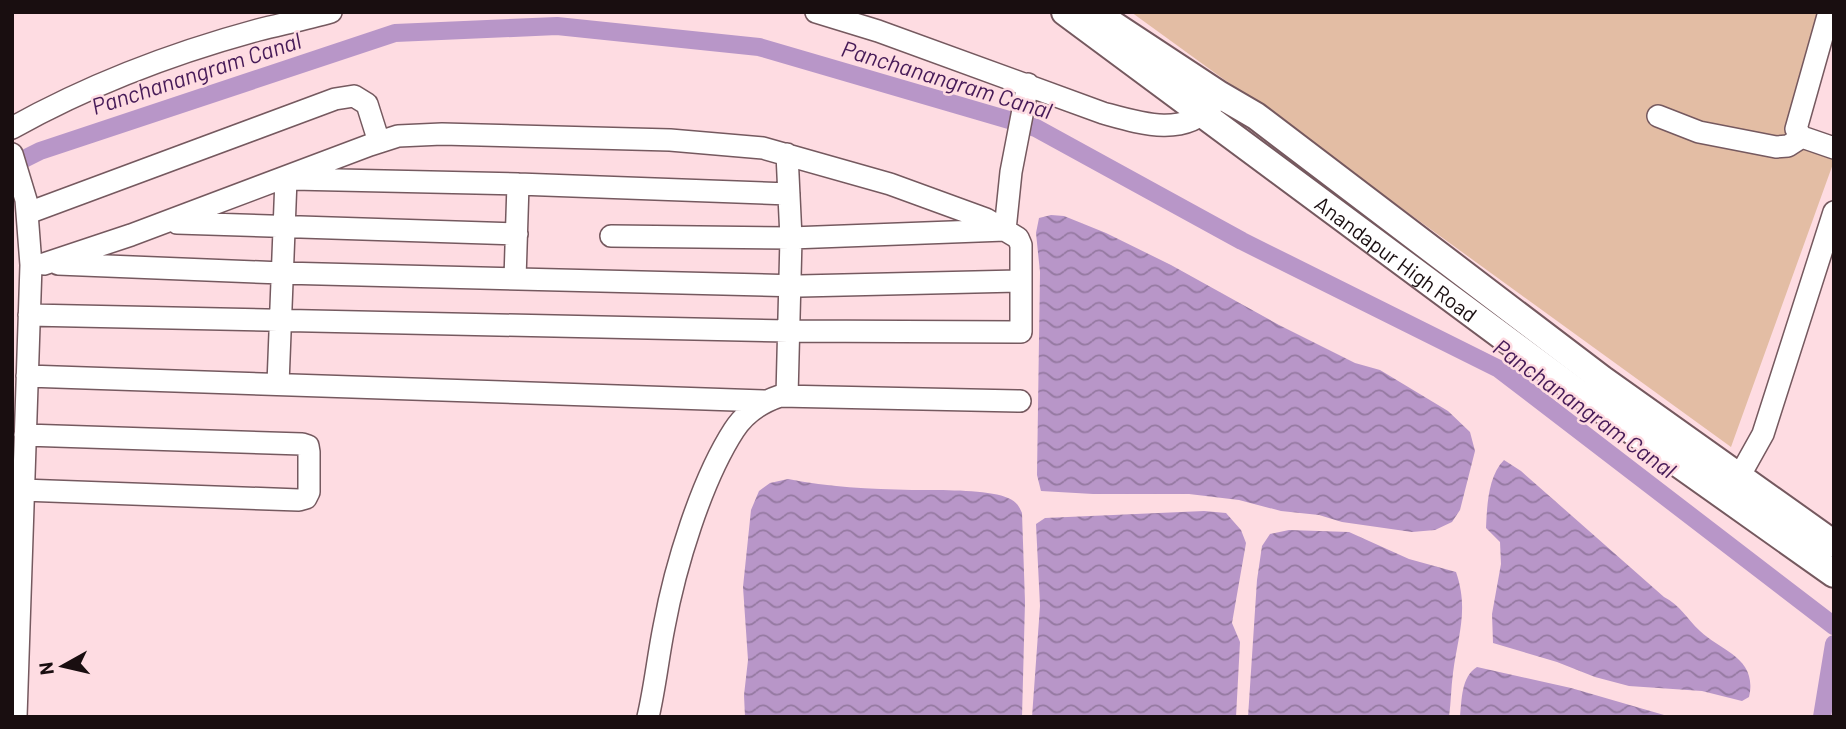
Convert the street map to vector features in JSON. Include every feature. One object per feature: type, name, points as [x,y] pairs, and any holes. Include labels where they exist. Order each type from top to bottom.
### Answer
[{"type":"main road","name":"Anandapur High Road","points":[[1065,12],[1576,391],[1834,575]]},
{"type":"main road","name":"Anandapur High Road","points":[[1094,12],[1256,116],[1602,379],[1834,544]]},
{"type":"street","points":[[12,128],[47,108],[135,70],[257,31],[331,12]]},
{"type":"street","points":[[816,12],[878,31],[1102,113],[1137,122],[1168,126],[1187,123],[1202,116],[1220,95]]},
{"type":"street","points":[[1829,12],[1797,123],[1797,134],[1834,148]]},
{"type":"street","points":[[1005,230],[1011,172],[1028,84]]},
{"type":"street","points":[[27,207],[335,99],[354,96],[367,104],[379,142]]},
{"type":"street","points":[[1658,116],[1699,132],[1776,147],[1788,146],[1802,137]]},
{"type":"street","points":[[29,315],[788,331],[1021,332],[1021,245],[1018,238],[986,219],[890,184],[788,153],[682,141],[442,134],[398,136],[165,222],[37,264]]},
{"type":"street","points":[[787,396],[791,238],[788,153]]},
{"type":"street","points":[[12,154],[27,207],[37,264],[29,315],[25,435],[16,560],[16,717]]},
{"type":"street","points":[[281,179],[789,194]]},
{"type":"street","points":[[278,384],[283,226],[281,179]]},
{"type":"street","points":[[515,279],[518,184]]},
{"type":"street","points":[[1739,477],[1763,434],[1834,212]]},
{"type":"street","points":[[165,222],[517,234]]},
{"type":"street","points":[[611,236],[791,238],[1005,230]]},
{"type":"street","points":[[37,264],[282,274],[789,286],[1021,281]]},
{"type":"street","points":[[27,376],[765,401],[787,396],[1020,401]]},
{"type":"street","points":[[648,717],[664,625],[682,550],[709,480],[734,429],[765,401]]},
{"type":"street","points":[[22,490],[299,500],[306,498],[309,492],[309,452],[308,446],[302,444],[25,435]]},
{"type":"shaded area","points":[[1131,12],[1826,12],[1795,126],[1834,140],[1834,161],[1731,447]]},
{"type":"water","points":[[1064,216],[1106,233],[1171,265],[1279,325],[1355,363],[1380,370],[1448,411],[1470,432],[1475,451],[1460,510],[1452,522],[1435,530],[1412,532],[1281,511],[1239,500],[1189,494],[1041,491],[1037,475],[1040,272],[1036,233],[1039,218]]},
{"type":"water","points":[[1504,460],[1521,471],[1675,604],[1700,631],[1736,657],[1748,673],[1749,697],[1742,701],[1702,691],[1629,686],[1493,643],[1492,614],[1501,564],[1500,542],[1486,528],[1486,519],[1492,483]]},
{"type":"water","points":[[788,479],[865,488],[975,492],[999,495],[1015,502],[1022,513],[1025,602],[1022,717],[745,717],[744,695],[748,660],[743,587],[751,510],[759,491],[770,483]]},
{"type":"water","points":[[1204,511],[1226,513],[1241,530],[1246,543],[1232,623],[1240,642],[1236,717],[1032,717],[1040,606],[1036,524],[1045,518]]},
{"type":"water","points":[[1289,530],[1349,532],[1409,559],[1456,572],[1462,611],[1449,717],[1248,717],[1257,580],[1262,546],[1270,534]]},
{"type":"water","points":[[1477,667],[1571,688],[1671,717],[1460,717],[1465,682]]},
{"type":"waterway","name":"Panchanangram Canal","points":[[12,165],[40,151],[395,33],[557,26],[759,47],[1036,128],[1242,241],[1499,369],[1834,626]]},
{"type":"waterway","points":[[1822,717],[1834,644]]}]
